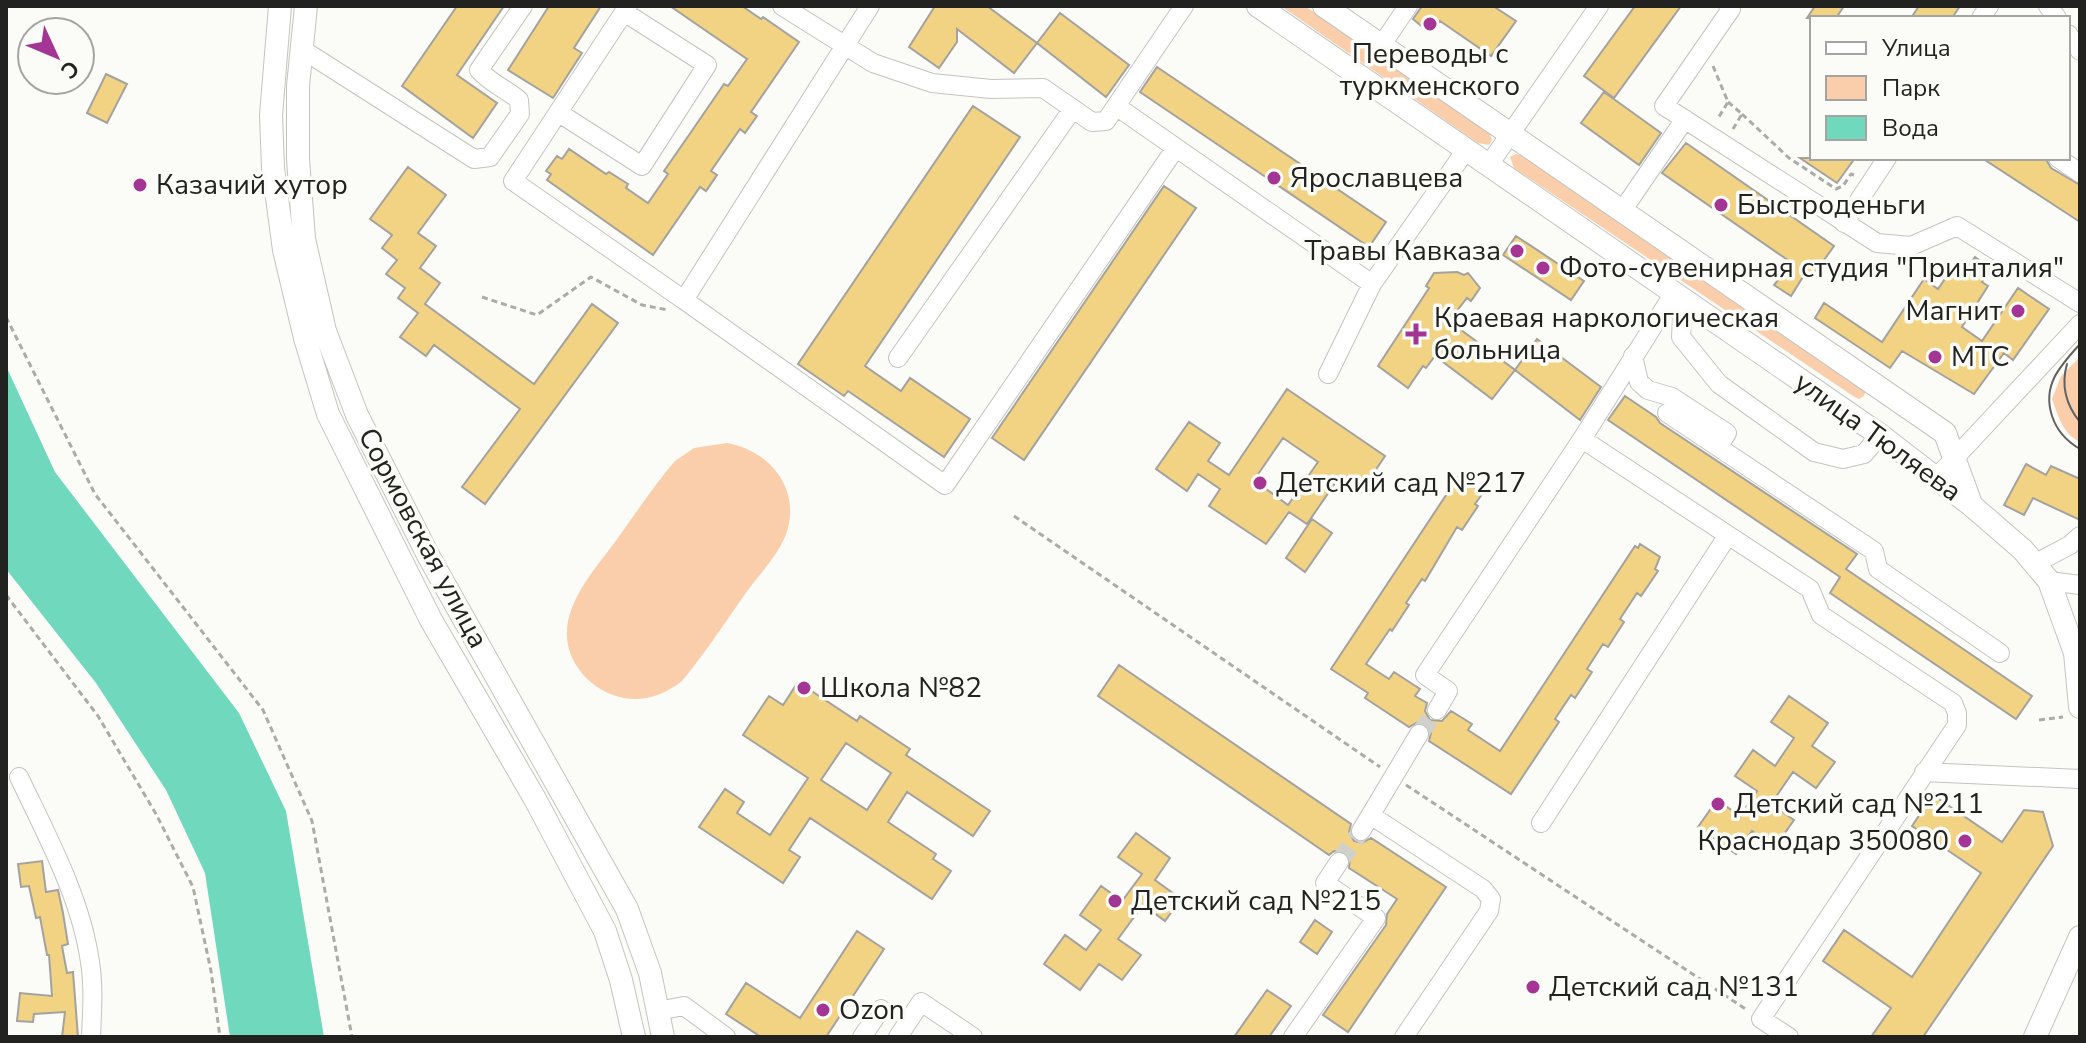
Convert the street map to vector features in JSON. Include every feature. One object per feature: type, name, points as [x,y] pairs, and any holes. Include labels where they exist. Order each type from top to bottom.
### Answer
[{"type":"main road","name":"Сормовская улица","points":[[280,6],[271,115],[273,168],[284,250],[305,338],[326,407],[431,620],[535,799],[605,931],[621,980],[634,1037]]},
{"type":"main road","name":"Сормовская улица","points":[[306,6],[300,48],[298,159],[304,239],[325,331],[386,476],[627,909],[650,973],[663,1037]]},
{"type":"main road","name":"улица Тюляева","points":[[1258,6],[1880,435],[1971,505]]},
{"type":"main road","name":"улица Тюляева","points":[[1324,6],[1945,433],[1971,505]]},
{"type":"main road","points":[[326,407],[351,398]]},
{"type":"main road","points":[[1880,435],[1903,403]]},
{"type":"main road","points":[[1971,505],[2023,550],[2049,581],[2077,654],[2073,712]]},
{"type":"main road","points":[[2035,1037],[2080,937]]},
{"type":"street","points":[[300,48],[474,159],[490,157],[520,114],[519,100],[505,88],[485,78],[479,70],[523,6]]},
{"type":"street","points":[[782,6],[873,63],[932,83],[991,89],[1043,88],[1092,122],[1106,121],[1184,6]]},
{"type":"street","points":[[676,305],[870,6]]},
{"type":"street","points":[[1381,46],[1408,6]]},
{"type":"street","points":[[1488,166],[1599,6]]},
{"type":"street","points":[[1728,6],[1731,9],[1664,106],[1877,243],[1911,246],[1957,226],[2080,303]]},
{"type":"street","points":[[559,113],[642,166],[707,65],[626,9],[513,181],[676,305],[945,485],[1175,149]]},
{"type":"street","points":[[1116,106],[1372,284]]},
{"type":"street","points":[[898,358],[1072,110]]},
{"type":"street","points":[[1622,211],[1685,119]]},
{"type":"street","points":[[1328,374],[1372,284],[1466,150]]},
{"type":"street","points":[[1844,223],[1886,160]]},
{"type":"street","points":[[2061,160],[2080,173]]},
{"type":"street","points":[[1437,710],[1448,691],[1425,675],[1582,439],[1633,356],[1678,296]]},
{"type":"street","points":[[1678,296],[1681,337],[1719,384],[1814,452],[1843,459],[1864,454],[1880,435]]},
{"type":"street","points":[[1936,478],[2080,324]]},
{"type":"street","points":[[1633,356],[1639,382],[1648,390],[1672,397],[1727,433],[1718,447]]},
{"type":"street","points":[[1667,413],[1874,551],[1878,569],[2000,653]]},
{"type":"street","points":[[1582,439],[1810,589],[1821,615],[1953,703],[1957,713],[1957,725],[1761,1019],[1789,1037]]},
{"type":"street","points":[[1541,823],[1728,535]]},
{"type":"street","points":[[2034,564],[2070,545],[2080,536]]},
{"type":"street","points":[[2049,581],[2080,585]]},
{"type":"street","points":[[1404,1037],[1489,911],[1491,899],[1483,889],[1366,824],[1419,734]]},
{"type":"street","points":[[1924,772],[2080,779]]},
{"type":"street","points":[[19,777],[60,864],[84,934],[93,999],[91,1037]]},
{"type":"street","points":[[1293,1037],[1376,918],[1325,883],[1339,862]]},
{"type":"street","points":[[898,1037],[921,1002],[973,1037]]},
{"type":"street","points":[[657,1011],[684,1006],[726,1037]]},
{"type":"street","points":[[862,1037],[881,1009]]},
{"type":"path","points":[[1705,47],[1728,102],[1789,158],[1836,189],[1843,186],[1851,174],[1870,183]]},
{"type":"path","points":[[1716,139],[1728,102]]},
{"type":"path","points":[[1716,139],[1742,114]]},
{"type":"path","points":[[482,297],[537,315],[591,277],[642,305],[676,305]]},
{"type":"path","points":[[6,317],[95,494],[263,710],[312,821],[352,1037]]},
{"type":"path","points":[[6,595],[98,716],[156,814],[193,887],[211,971],[220,1037]]},
{"type":"path","points":[[2039,720],[2073,712]]},
{"type":"green space","points":[[1281,6],[1305,6],[1490,134],[1492,140],[1489,145],[1478,143]]},
{"type":"green space","points":[[1516,154],[1866,390],[1864,396],[1859,399],[1853,396],[1514,168],[1510,157]]},
{"type":"green space","points":[[2080,357],[2080,442],[2065,429],[2052,399],[2061,376]]},
{"type":"green space","points":[[727,443],[755,453],[777,472],[784,484],[790,512],[781,545],[682,681],[666,691],[641,699],[607,693],[583,674],[568,647],[570,613],[577,596],[675,461],[694,448]]},
{"type":"water","points":[[6,366],[55,472],[239,713],[286,811],[324,1037],[230,1037],[205,873],[166,790],[96,683],[6,569]]},
{"type":"building","points":[[457,6],[504,6],[457,75],[497,103],[473,138],[402,86]]},
{"type":"building","points":[[549,6],[601,6],[574,48],[582,53],[553,98],[508,70]]},
{"type":"building","points":[[670,6],[742,6],[799,42],[751,112],[757,116],[745,133],[740,129],[711,171],[717,175],[706,191],[700,187],[653,255],[547,180],[551,174],[546,171],[557,156],[562,159],[569,149],[606,174],[609,172],[628,184],[626,188],[648,203],[668,174],[664,171],[724,84],[728,86],[747,59]]},
{"type":"building","points":[[935,6],[987,6],[1037,43],[1014,73],[957,29],[957,42],[939,68],[909,47]]},
{"type":"building","points":[[1422,6],[1493,6],[1516,21],[1491,56],[1440,21],[1434,28],[1425,29],[1413,19]]},
{"type":"building","points":[[1635,6],[1681,6],[1614,98],[1584,76]]},
{"type":"building","points":[[1815,6],[1844,6],[1837,16],[1807,18]]},
{"type":"building","points":[[1919,6],[1960,6],[1953,16],[1912,16]]},
{"type":"building","points":[[1060,13],[1129,65],[1106,97],[1037,43]]},
{"type":"building","points":[[1157,67],[1386,222],[1369,247],[1140,92]]},
{"type":"building","points":[[106,74],[127,84],[107,123],[87,113]]},
{"type":"building","points":[[1604,92],[1661,133],[1639,165],[1581,123]]},
{"type":"building","points":[[973,106],[1020,137],[865,366],[901,391],[910,378],[970,419],[944,457],[848,391],[844,396],[798,364]]},
{"type":"building","points":[[1686,143],[1834,246],[1812,277],[1806,272],[1791,296],[1774,285],[1792,263],[1662,173]]},
{"type":"building","points":[[1800,158],[1854,160],[1837,183]]},
{"type":"building","points":[[1985,160],[2047,161],[2051,168],[2080,185],[2080,222]]},
{"type":"building","points":[[408,167],[446,195],[418,233],[436,246],[420,268],[440,283],[425,304],[534,384],[592,304],[618,323],[485,504],[462,487],[520,409],[434,345],[426,356],[400,337],[418,313],[398,298],[405,288],[386,274],[397,260],[382,248],[392,235],[370,219]]},
{"type":"building","points":[[1164,186],[1196,208],[1024,460],[992,438]]},
{"type":"building","name":"Фото-сувенирная студия \"Принталия\"","points":[[1516,236],[1584,281],[1571,300],[1503,255]]},
{"type":"building","points":[[1975,257],[1991,269],[1982,282],[1988,286],[1962,327],[1982,341],[2018,288],[2049,309],[2013,360],[2004,353],[1974,394],[1902,351],[1890,368],[1815,318],[1824,303],[1882,342],[1924,279],[1938,289],[1955,264],[1965,271]]},
{"type":"building","points":[[1434,273],[1468,273],[1480,288],[1471,301],[1467,298],[1449,321],[1515,370],[1492,399],[1435,356],[1426,368],[1423,366],[1408,388],[1378,366],[1429,288],[1426,286]]},
{"type":"building","points":[[1537,339],[1601,387],[1580,420],[1515,370]]},
{"type":"building","points":[[1287,389],[1385,456],[1361,492],[1340,476],[1307,524],[1289,512],[1266,544],[1209,506],[1220,489],[1198,474],[1187,491],[1156,469],[1189,422],[1220,443],[1208,461],[1229,475]],"holes":[[[1283,438],[1318,462],[1288,505],[1254,480]]]},
{"type":"building","points":[[1625,396],[1660,423],[1857,554],[1846,569],[2032,696],[2016,719],[1830,593],[1840,577],[1608,420]]},
{"type":"building","points":[[2026,464],[2046,475],[2051,466],[2080,479],[2080,520],[2033,498],[2024,515],[2004,505]]},
{"type":"building","points":[[1458,477],[1483,493],[1475,504],[1478,506],[1462,530],[1457,527],[1425,581],[1422,579],[1406,603],[1409,605],[1392,631],[1390,629],[1366,664],[1389,679],[1394,672],[1420,689],[1415,696],[1427,703],[1425,711],[1430,720],[1442,721],[1451,711],[1472,724],[1468,730],[1500,751],[1635,546],[1638,548],[1640,544],[1660,557],[1655,569],[1658,571],[1641,596],[1637,593],[1620,619],[1624,622],[1608,647],[1603,644],[1587,669],[1592,672],[1575,698],[1571,695],[1555,719],[1559,722],[1511,794],[1429,741],[1431,733],[1426,724],[1418,722],[1409,727],[1365,698],[1368,693],[1331,669]]},
{"type":"building","points":[[1312,519],[1332,533],[1305,572],[1286,558]]},
{"type":"building","points":[[1119,665],[1351,824],[1349,832],[1354,841],[1362,843],[1371,838],[1446,887],[1348,1032],[1323,1015],[1386,925],[1387,914],[1397,899],[1349,868],[1350,857],[1345,852],[1334,851],[1329,855],[1098,696]]},
{"type":"building","points":[[798,682],[857,721],[860,716],[910,749],[906,755],[990,811],[973,836],[907,792],[888,822],[936,854],[933,859],[951,871],[932,899],[810,818],[789,850],[800,857],[783,883],[699,827],[725,789],[744,802],[737,813],[770,835],[808,778],[743,735],[769,696],[783,705]],"holes":[[[846,743],[891,773],[867,810],[821,780]]]},
{"type":"building","points":[[1789,696],[1828,723],[1812,746],[1835,762],[1816,788],[1793,772],[1771,804],[1794,820],[1775,847],[1752,831],[1736,854],[1698,827],[1717,800],[1740,816],[1757,791],[1735,776],[1753,750],[1775,766],[1794,738],[1771,722]]},
{"type":"building","points":[[1933,795],[2002,842],[2024,810],[2043,812],[2053,846],[1923,1037],[1871,1037],[1891,1008],[1823,961],[1844,930],[1912,977],[1981,873],[1912,826]]},
{"type":"building","points":[[1136,833],[1170,858],[1155,880],[1181,899],[1165,921],[1143,905],[1118,939],[1141,955],[1122,980],[1099,964],[1080,990],[1044,964],[1065,935],[1086,950],[1101,930],[1080,915],[1101,886],[1122,901],[1142,874],[1118,857]]},
{"type":"building","points":[[42,861],[46,892],[58,890],[63,913],[68,944],[62,946],[67,973],[73,972],[78,1037],[62,1037],[65,1012],[34,1014],[33,1022],[17,1021],[20,993],[52,996],[49,955],[40,917],[36,918],[29,886],[21,887],[18,864]]},
{"type":"building","points":[[1315,920],[1332,932],[1317,954],[1300,942]]},
{"type":"building","points":[[857,931],[884,949],[826,1037],[761,1037],[726,1014],[746,983],[800,1018]]},
{"type":"building","points":[[1267,990],[1291,1006],[1269,1037],[1234,1037]]},
{"type":"tunnel","points":[[1419,734],[1437,710]]},
{"type":"tunnel","points":[[1339,862],[1361,831]]},
{"type":"tram line","points":[[2080,344],[2060,368],[2049,395],[2057,426],[2066,439],[2080,449]]},
{"type":"tram line","points":[[2067,364],[2066,394],[2080,422]]},
{"type":"place","name":"Переводы с туркменского","points":[[1430,24]]},
{"type":"place","name":"Ярославцева","points":[[1274,178]]},
{"type":"place","name":"Казачий хутор","points":[[140,185]]},
{"type":"place","name":"Быстроденьги","points":[[1721,205]]},
{"type":"place","name":"Травы Кавказа","points":[[1517,251]]},
{"type":"place","name":"Фото-сувенирная студия \"Принталия\"","points":[[1543,268]]},
{"type":"place","name":"Магнит","points":[[2018,311]]},
{"type":"place","name":"Краевая наркологическая больница","points":[[1416,334]]},
{"type":"place","name":"МТС","points":[[1935,357]]},
{"type":"place","name":"Детский сад №217","points":[[1260,483]]},
{"type":"place","name":"Школа №82","points":[[804,688]]},
{"type":"place","name":"Детский сад №211","points":[[1718,804]]},
{"type":"place","name":"Краснодар 350080","points":[[1965,841]]},
{"type":"place","name":"Детский сад №215","points":[[1115,901]]},
{"type":"place","name":"Детский сад №131","points":[[1533,987]]},
{"type":"place","name":"Ozon","points":[[823,1010]]}]
